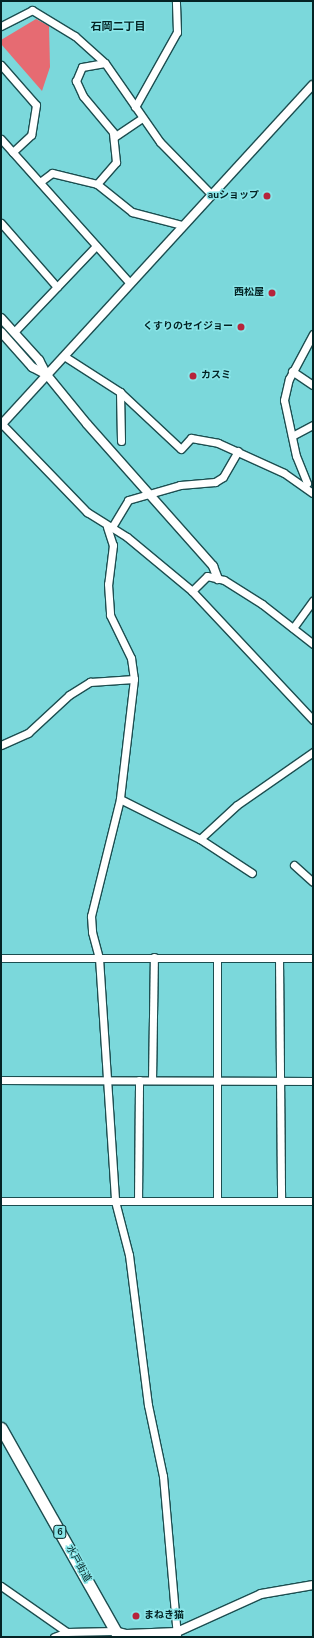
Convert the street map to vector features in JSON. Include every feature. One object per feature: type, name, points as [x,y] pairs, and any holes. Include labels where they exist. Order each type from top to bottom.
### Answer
[{"type":"highway","name":"水戸街道","points":[[1,1428],[117,1634]]},
{"type":"street","points":[[135,107],[177,32],[176,1]]},
{"type":"street","points":[[1,26],[32,10],[75,36],[105,63],[141,118],[211,194]]},
{"type":"street","points":[[97,184],[116,162],[114,137],[76,82],[82,68],[105,63]]},
{"type":"street","points":[[1,65],[36,105],[31,135],[13,152]]},
{"type":"street","points":[[313,86],[129,282],[47,375],[1,424],[72,498],[192,592],[313,720]]},
{"type":"street","points":[[114,137],[141,118]]},
{"type":"street","points":[[1,139],[129,282]]},
{"type":"street","points":[[40,182],[52,173],[97,184],[132,212],[182,225]]},
{"type":"street","points":[[1,223],[57,286]]},
{"type":"street","points":[[14,332],[96,246]]},
{"type":"street","points":[[1,318],[39,360],[47,375],[213,566],[218,579]]},
{"type":"street","points":[[1,332],[32,367],[47,375]]},
{"type":"street","points":[[313,334],[292,372],[284,400],[292,436],[308,484],[313,493]]},
{"type":"street","points":[[64,356],[120,392],[181,449],[191,438],[238,451],[308,484]]},
{"type":"street","points":[[292,372],[313,385]]},
{"type":"street","points":[[120,392],[121,441]]},
{"type":"street","points":[[292,436],[313,425]]},
{"type":"street","points":[[177,1634],[163,1476],[148,1405],[128,1251],[115,1201],[99,958],[91,916],[120,799],[134,679],[131,658],[110,615],[108,584],[113,545],[110,527],[128,500],[180,485],[215,482],[223,477],[238,451]]},
{"type":"street","points":[[192,592],[207,576],[218,579],[262,604],[313,644]]},
{"type":"street","points":[[293,628],[313,600]]},
{"type":"street","points":[[1,745],[28,733],[69,695],[90,682],[134,679]]},
{"type":"street","points":[[200,839],[237,805],[313,752]]},
{"type":"street","points":[[120,799],[200,839],[252,873]]},
{"type":"street","points":[[294,865],[313,882]]},
{"type":"street","points":[[152,1080],[154,957]]},
{"type":"street","points":[[1,958],[313,958]]},
{"type":"street","points":[[217,958],[215,1082],[217,1201]]},
{"type":"street","points":[[279,958],[281,1201]]},
{"type":"street","points":[[1,1080],[152,1080],[215,1082],[313,1081]]},
{"type":"street","points":[[138,1201],[139,1080]]},
{"type":"street","points":[[1,1201],[313,1201]]},
{"type":"street","points":[[54,1637],[67,1632],[177,1634],[261,1594],[313,1585]]},
{"type":"street","points":[[1,1586],[67,1632]]},
{"type":"shaded area","points":[[36,19],[49,26],[50,67],[42,91],[1,44],[1,40]]},
{"type":"place","name":"auショップ","points":[[267,196]]},
{"type":"place","name":"西松屋","points":[[272,293]]},
{"type":"place","name":"くすりのセイジョー","points":[[241,327]]},
{"type":"place","name":"カスミ","points":[[193,376]]},
{"type":"place","name":"まねき猫","points":[[136,1616]]},
{"type":"district","name":"石岡二丁目","points":[[118,27]]}]
